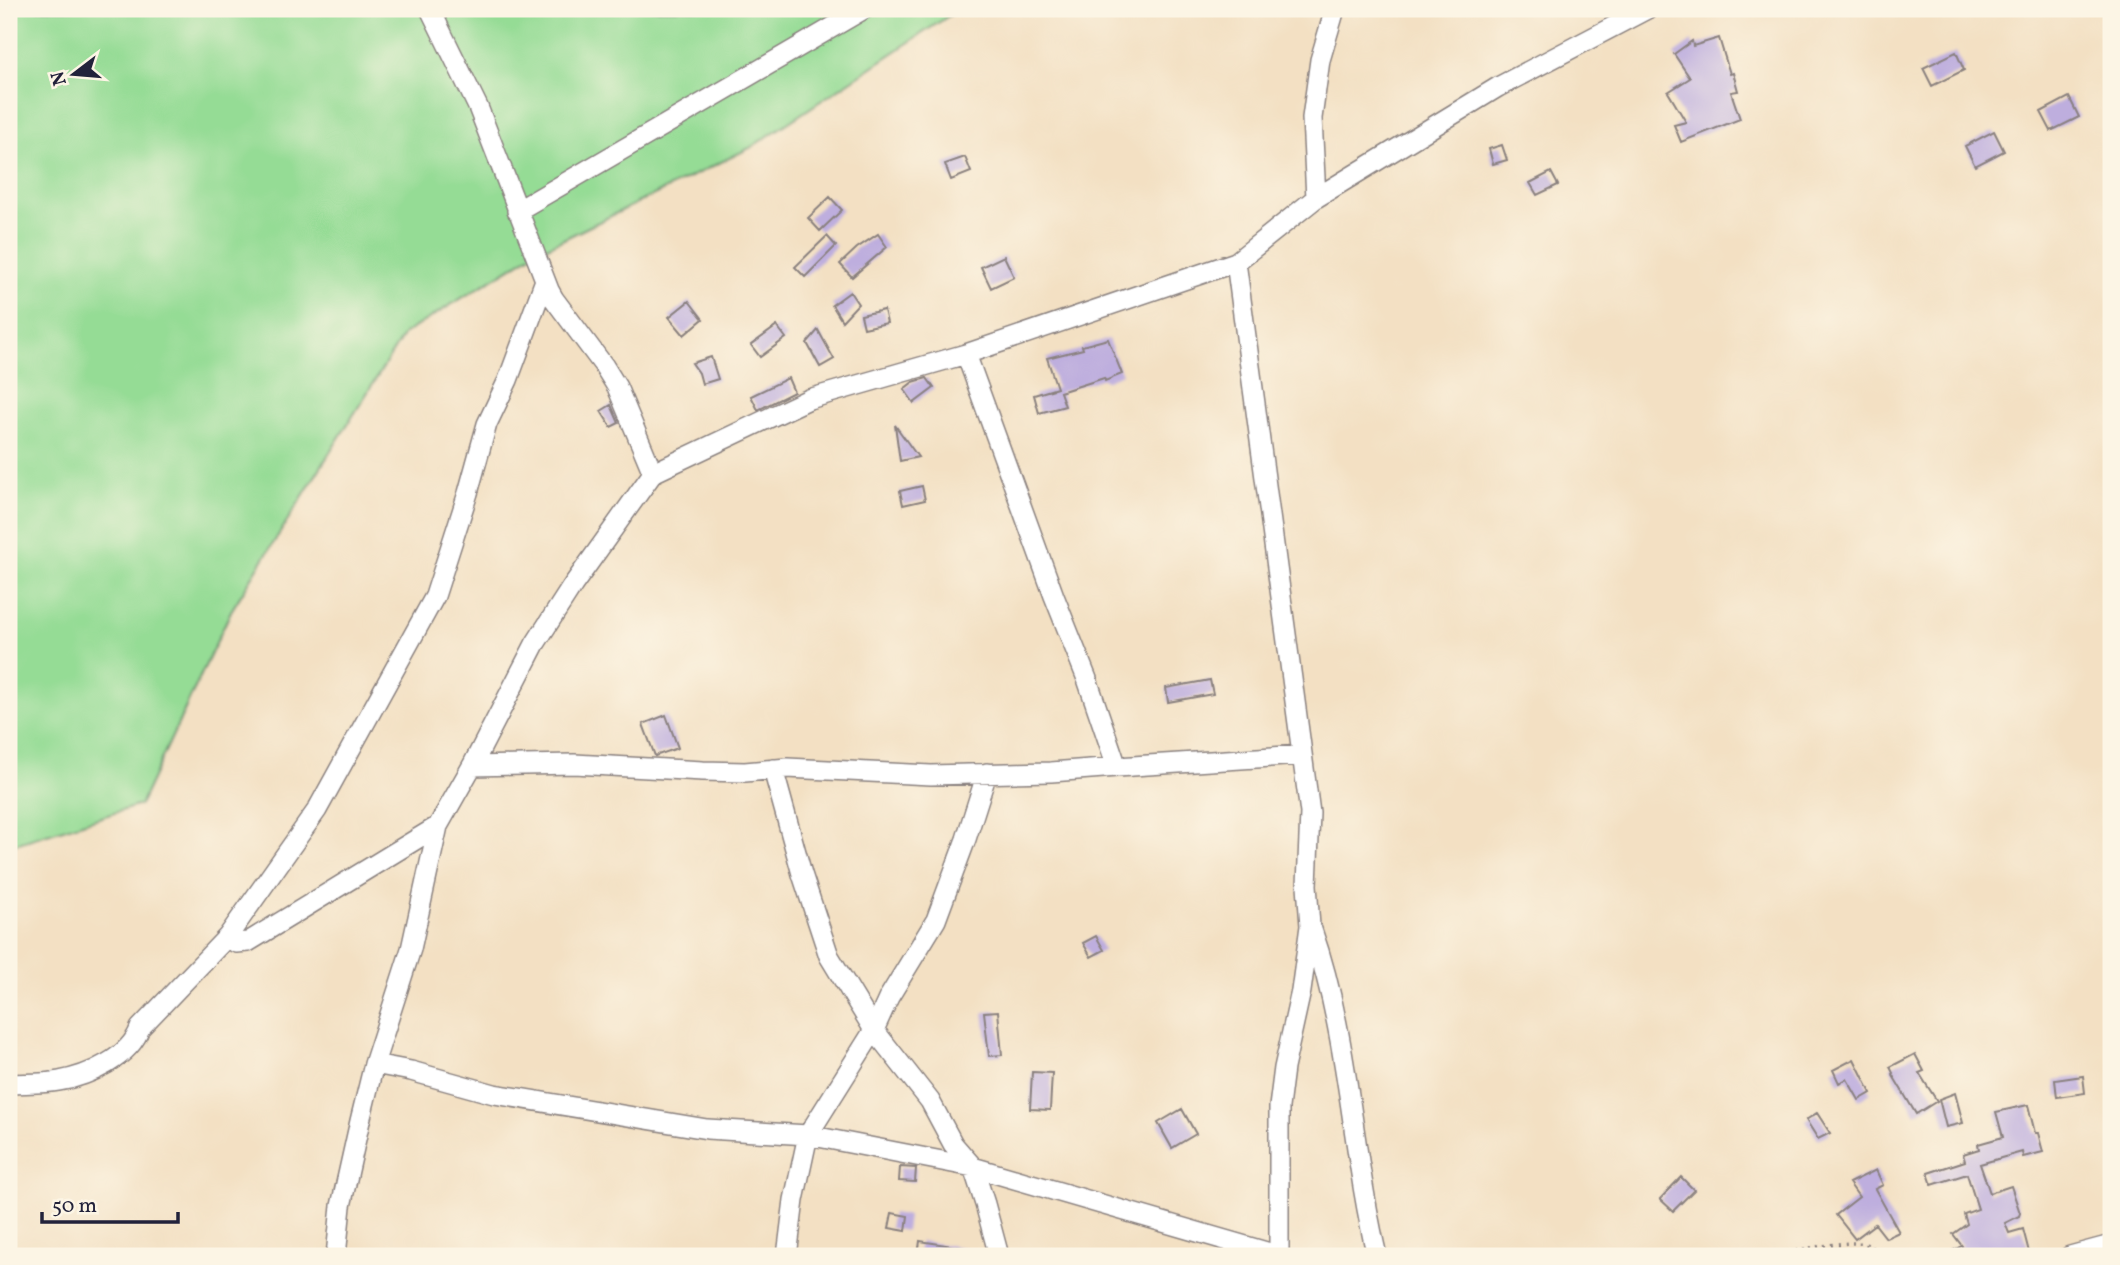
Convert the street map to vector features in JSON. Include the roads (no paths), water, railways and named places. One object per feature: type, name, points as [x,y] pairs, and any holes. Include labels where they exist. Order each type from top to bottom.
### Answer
[{"type":"street","points":[[430,9],[478,107],[554,299],[617,387],[653,473]]},
{"type":"street","points":[[517,211],[864,9]]},
{"type":"street","points":[[1316,198],[1312,118],[1320,60],[1335,9]]},
{"type":"street","points":[[336,1256],[341,1206],[374,1064],[411,949],[438,826],[535,644],[584,568],[653,473],[809,399],[966,354],[1236,262],[1316,198],[1498,87],[1647,9]]},
{"type":"street","points":[[374,1064],[411,1071],[494,1094],[694,1126],[808,1135],[973,1167],[1280,1256],[1279,1107],[1284,1068],[1301,991],[1310,926],[1307,884],[1310,813],[1236,262]]},
{"type":"street","points":[[9,1084],[59,1081],[110,1062],[135,1041],[140,1028],[228,936],[317,810],[435,596],[487,424],[508,380],[545,280]]},
{"type":"street","points":[[966,354],[1087,679],[1117,768]]},
{"type":"street","points":[[472,766],[573,764],[703,771],[745,772],[773,769],[923,775],[1117,768],[1302,755]]},
{"type":"street","points":[[773,769],[821,937],[829,956],[874,1030],[930,1101],[953,1144],[973,1167],[999,1256]]},
{"type":"street","points":[[787,1256],[794,1200],[808,1135],[874,1030],[889,997],[936,920],[987,773]]},
{"type":"street","points":[[228,936],[236,943],[248,942],[438,826]]},
{"type":"street","points":[[1310,926],[1322,958],[1338,1032],[1354,1119],[1366,1210],[1377,1256]]},
{"type":"street","points":[[2070,1256],[2111,1245]]}]
